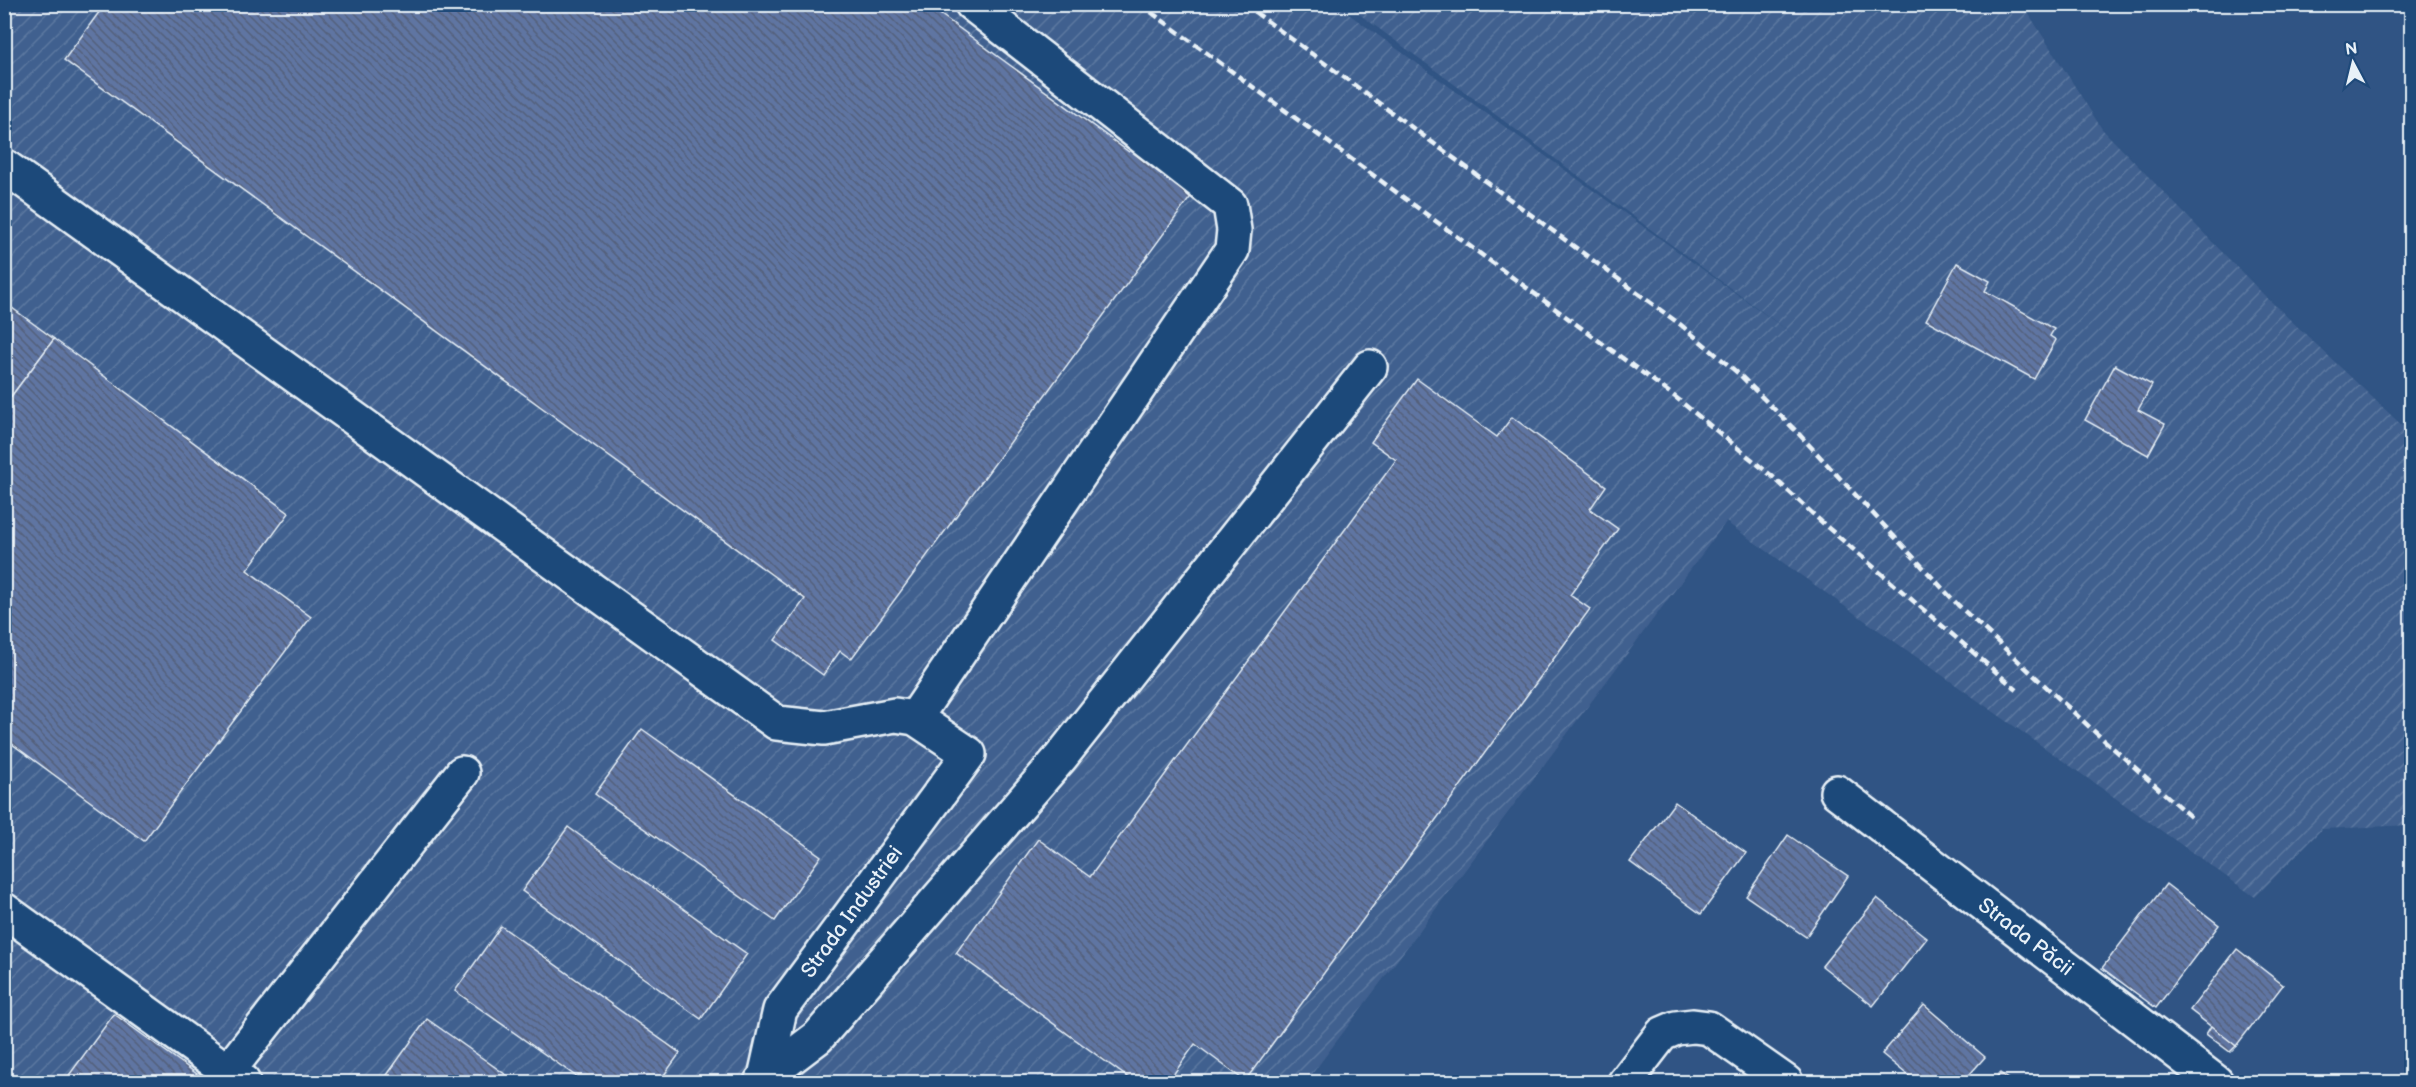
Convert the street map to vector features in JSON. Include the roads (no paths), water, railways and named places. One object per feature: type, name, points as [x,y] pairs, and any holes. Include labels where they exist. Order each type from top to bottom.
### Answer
[{"type":"street","points":[[4,166],[777,723],[824,728],[895,715],[915,718],[1232,250],[1234,230],[1230,205],[972,4]]},
{"type":"street","points":[[763,1080],[818,1037],[1061,757],[1370,367]]},
{"type":"street","name":"Strada Industriei","points":[[763,1080],[780,1010],[969,754],[915,718]]},
{"type":"street","points":[[4,910],[236,1077],[462,772]]},
{"type":"street","name":"Strada Păcii","points":[[1837,792],[2216,1083]]},
{"type":"street","points":[[1625,1083],[1662,1034],[1676,1028],[1693,1026],[1709,1028],[1786,1083]]},
{"type":"railway","points":[[1140,4],[1674,396],[1772,476],[1826,526],[2017,690]]},
{"type":"railway","points":[[1244,4],[1681,325],[1739,374],[1797,432],[1958,605],[2194,820]]}]
